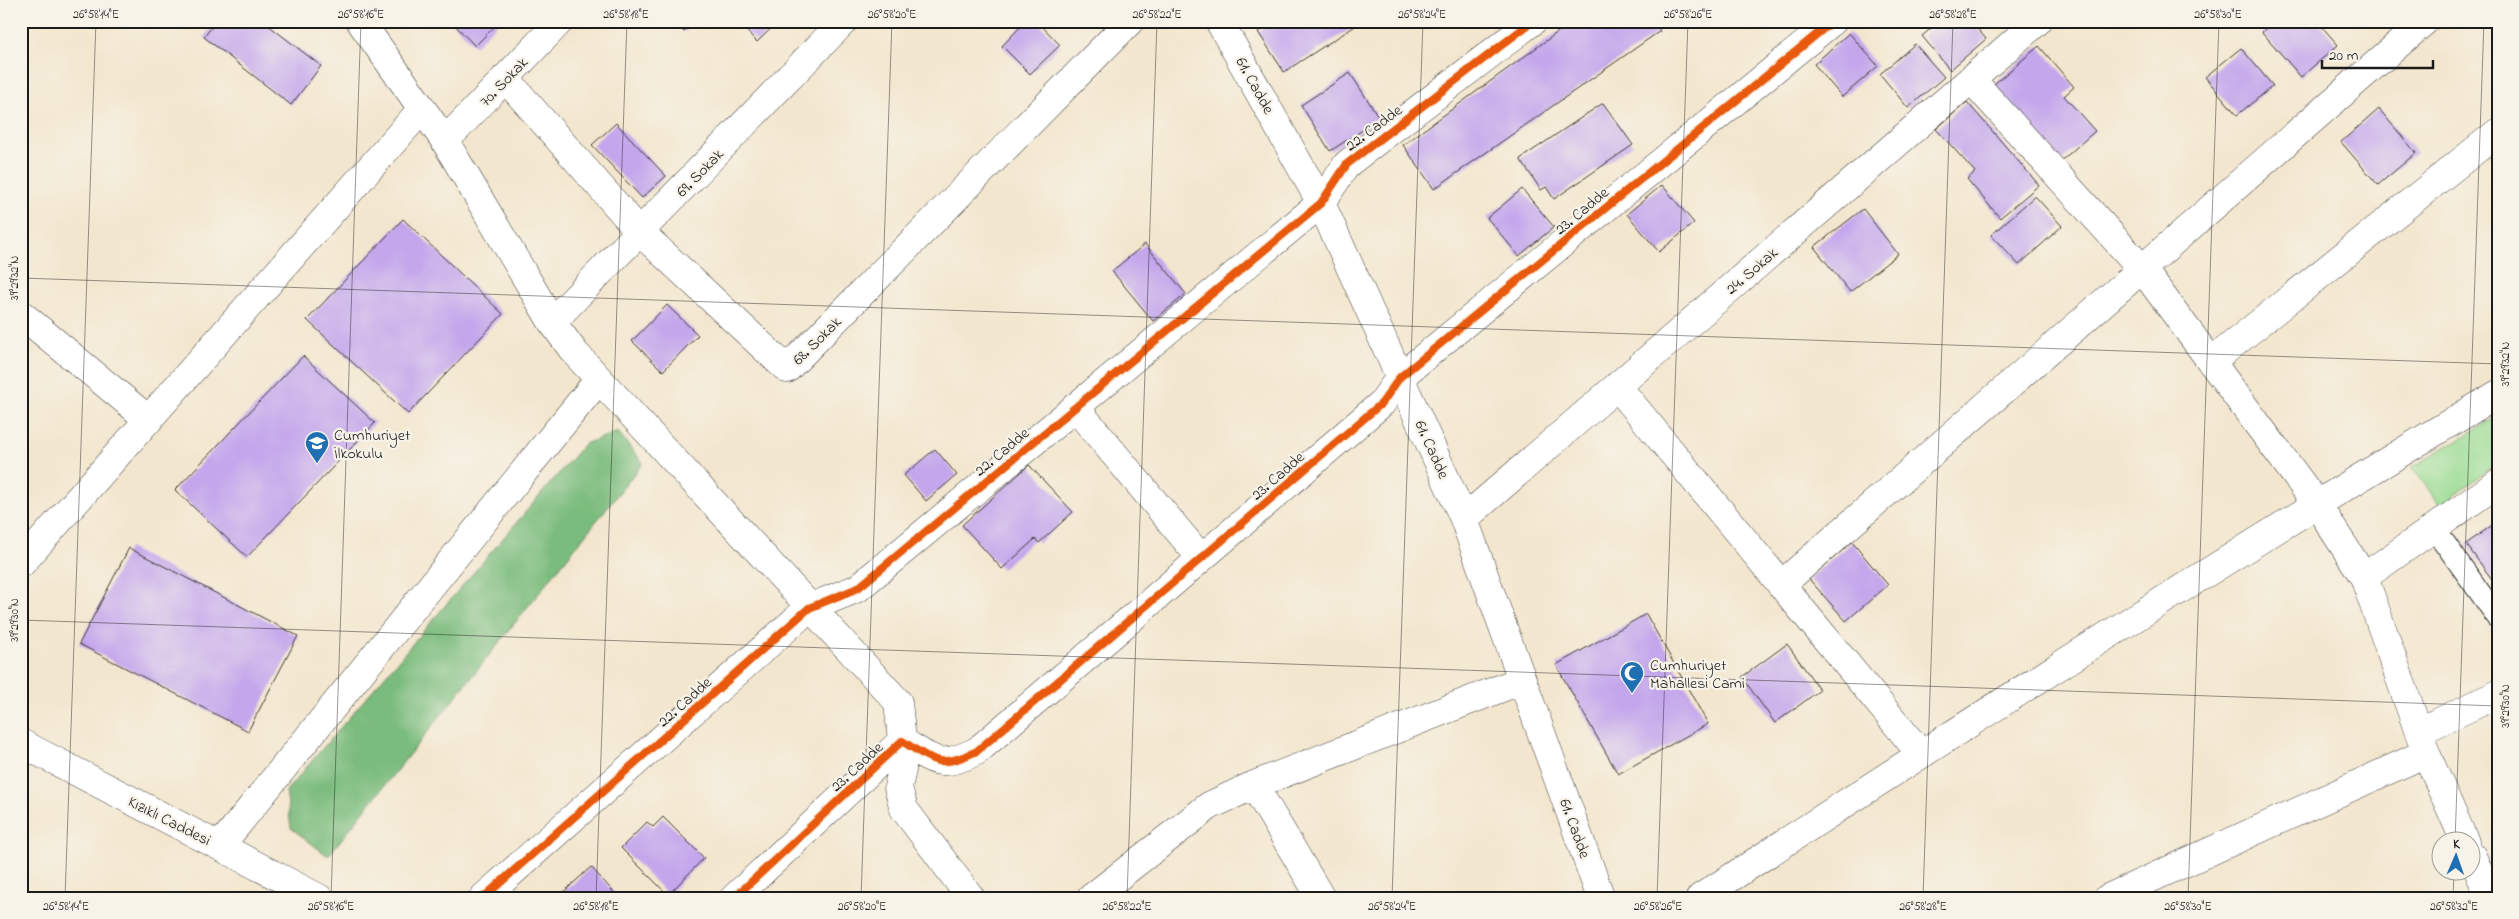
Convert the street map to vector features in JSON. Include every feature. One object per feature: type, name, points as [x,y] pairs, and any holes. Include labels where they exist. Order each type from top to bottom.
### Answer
[{"type":"street","points":[[360,21],[445,142],[552,322],[574,353],[898,702],[902,741],[902,770],[898,787],[904,809],[956,892]]},
{"type":"street","name":"70. Sokak","points":[[445,142],[560,21]]},
{"type":"street","name":"69. Sokak","points":[[552,322],[844,21]]},
{"type":"street","name":"68. Sokak","points":[[505,78],[640,232],[787,369],[1130,21]]},
{"type":"street","name":"22. Cadde","points":[[483,898],[809,608],[858,588],[1320,203],[1347,164],[1533,21]]},
{"type":"street","name":"23. Cadde","points":[[734,898],[902,741],[936,762],[958,760],[977,751],[1382,403],[1400,377],[1833,21]]},
{"type":"street","name":"24. Sokak","points":[[1464,519],[2038,21]]},
{"type":"street","points":[[1781,585],[2425,21]]},
{"type":"street","name":"61. Cadde","points":[[1227,24],[1320,203],[1464,519],[1601,898]]},
{"type":"street","points":[[1971,80],[2142,270],[2316,503],[2364,577],[2423,742],[2461,832]]},
{"type":"street","points":[[21,564],[422,109]]},
{"type":"street","points":[[2211,362],[2498,132]]},
{"type":"street","points":[[21,314],[149,420]]},
{"type":"street","points":[[220,846],[599,379]]},
{"type":"street","points":[[1617,386],[1921,754]]},
{"type":"street","points":[[1700,898],[1921,754],[2316,503],[2498,394]]},
{"type":"street","points":[[1075,407],[1201,558]]},
{"type":"street","points":[[2364,577],[2498,483]]},
{"type":"street","points":[[1091,898],[1209,806],[1254,785],[1522,680]]},
{"type":"street","points":[[2108,898],[2423,742],[2498,694]]},
{"type":"street","name":"Kızıklı Caddesi","points":[[21,742],[318,898]]},
{"type":"street","points":[[1254,785],[1321,898]]},
{"type":"street","points":[[2482,879],[2490,898]]},
{"type":"lane","points":[[2434,528],[2498,618]]},
{"type":"green space","points":[[2498,416],[2498,462],[2440,505],[2412,467]]},
{"type":"green space","points":[[618,432],[643,463],[328,856],[291,828],[286,791],[584,444]]},
{"type":"building","points":[[216,21],[263,21],[321,66],[291,105],[204,37]]},
{"type":"building","points":[[451,21],[500,21],[475,46]]},
{"type":"building","points":[[673,21],[695,21],[684,32]]},
{"type":"building","points":[[737,21],[779,21],[757,42]]},
{"type":"building","points":[[1026,21],[1037,21],[1060,45],[1030,74],[1002,46]]},
{"type":"building","points":[[1274,21],[1363,21],[1284,72],[1258,32]]},
{"type":"building","points":[[1573,21],[1653,21],[1660,31],[1434,189],[1403,145]]},
{"type":"building","points":[[1940,21],[1971,21],[1986,39],[1950,70],[1922,36]]},
{"type":"building","points":[[2274,21],[2317,21],[2338,45],[2301,77],[2262,32]]},
{"type":"building","points":[[1849,33],[1878,66],[1842,97],[1814,64]]},
{"type":"building","points":[[1915,44],[1944,77],[1908,108],[1880,74]]},
{"type":"building","points":[[2039,46],[2074,87],[2064,96],[2095,131],[2061,161],[1994,84]]},
{"type":"building","points":[[2241,48],[2273,86],[2237,115],[2205,77]]},
{"type":"building","points":[[1350,73],[1380,119],[1330,151],[1301,105]]},
{"type":"building","points":[[1967,102],[2039,185],[2000,218],[1967,179],[1975,172],[1936,129]]},
{"type":"building","points":[[1603,103],[1633,145],[1554,199],[1546,187],[1541,190],[1520,159]]},
{"type":"building","points":[[2379,109],[2416,153],[2378,185],[2341,142]]},
{"type":"building","points":[[616,123],[666,176],[642,198],[592,145]]},
{"type":"building","points":[[1662,185],[1694,223],[1659,252],[1627,214]]},
{"type":"building","points":[[1522,189],[1554,227],[1519,256],[1487,218]]},
{"type":"building","points":[[2035,196],[2062,226],[2019,265],[1991,235]]},
{"type":"building","points":[[1863,209],[1898,254],[1850,292],[1814,247]]},
{"type":"building","points":[[403,219],[503,314],[408,414],[307,320]]},
{"type":"building","points":[[1145,244],[1186,294],[1153,321],[1112,271]]},
{"type":"building","points":[[667,305],[698,335],[663,371],[632,341]]},
{"type":"building","points":[[303,356],[375,423],[247,557],[175,490]]},
{"type":"building","points":[[935,449],[957,475],[926,501],[904,475]]},
{"type":"building","points":[[1029,465],[1073,512],[1039,543],[1035,539],[1002,569],[962,525]]},
{"type":"building","points":[[2498,521],[2498,579],[2494,582],[2466,544]]},
{"type":"building","points":[[1852,542],[1888,585],[1846,621],[1809,579]]},
{"type":"building","points":[[129,548],[298,636],[248,731],[79,644]]},
{"type":"building","name":"Cumhuriyet Mahallesi Cami","points":[[1646,614],[1708,724],[1618,774],[1556,665]]},
{"type":"building","points":[[1787,644],[1820,690],[1775,723],[1742,677]]},
{"type":"building","points":[[663,817],[704,858],[668,895],[621,848],[647,822],[653,827]]},
{"type":"building","points":[[591,867],[619,898],[557,898]]},
{"type":"cycle path","points":[[483,898],[809,608],[858,588],[1321,203],[1347,164],[1533,21]]},
{"type":"cycle path","points":[[734,898],[902,741],[938,761],[954,760],[977,751],[1382,403],[1400,377],[1833,21]]},
{"type":"place","name":"Cumhuriyet İlkokulu","points":[[317,464]]},
{"type":"place","name":"Cumhuriyet Mahallesi Cami","points":[[1632,694]]}]
